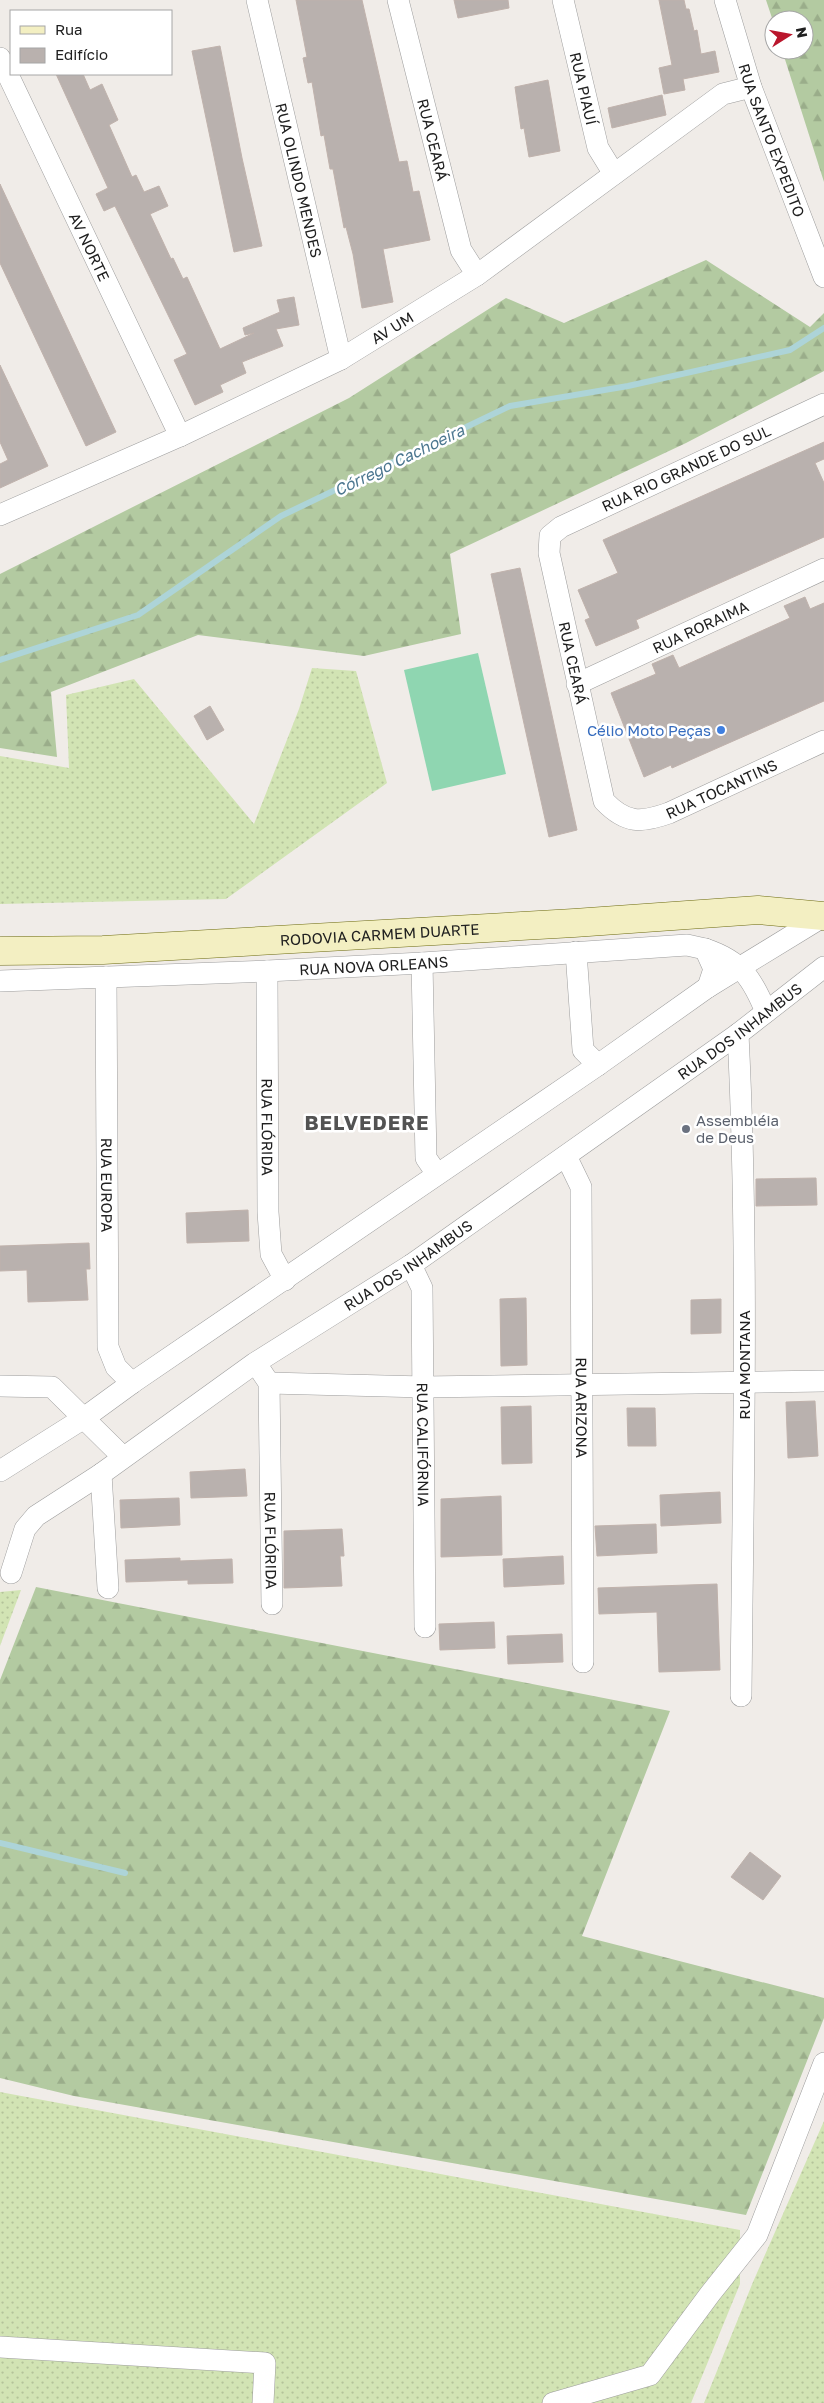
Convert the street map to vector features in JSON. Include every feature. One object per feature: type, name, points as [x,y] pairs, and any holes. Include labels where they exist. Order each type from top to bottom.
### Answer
[{"type":"street","name":"RUA OLINDO MENDES","points":[[256,0],[342,359]]},
{"type":"street","name":"RUA CEARÁ","points":[[398,0],[461,250],[476,276]]},
{"type":"street","name":"RUA PIAUÍ","points":[[563,0],[598,148],[614,174]]},
{"type":"street","name":"RUA SANTO EXPEDITO","points":[[725,0],[751,87],[824,277]]},
{"type":"street","name":"AV NORTE","points":[[0,58],[180,436]]},
{"type":"street","name":"AV UM","points":[[0,515],[180,436],[342,359],[476,276],[723,94],[751,87]]},
{"type":"street","name":"RUA RIO GRANDE DO SUL","points":[[550,536],[561,527],[824,404]]},
{"type":"street","name":"RUA CEARÁ","points":[[550,536],[549,553],[604,802],[616,814]]},
{"type":"street","name":"RUA RORAIMA","points":[[577,684],[824,569]]},
{"type":"street","name":"RUA TOCANTINS","points":[[616,814],[634,820],[649,820],[663,816],[824,741]]},
{"type":"street","name":"RODOVIA CARMEM DUARTE","points":[[0,951],[132,949],[564,924],[758,910],[824,895]]},
{"type":"street","name":"RODOVIA CARMEM DUARTE","points":[[758,910],[824,916]]},
{"type":"street","points":[[0,1471],[84,1418],[132,1383],[598,1065],[708,987],[824,916]]},
{"type":"street","name":"RUA NOVA ORLEANS","points":[[0,981],[267,972],[686,944],[726,956],[741,967]]},
{"type":"street","points":[[705,949],[714,969],[708,987]]},
{"type":"street","points":[[576,952],[583,1050],[598,1065]]},
{"type":"street","points":[[422,963],[426,1158],[437,1174]]},
{"type":"street","points":[[741,967],[755,986],[766,1012]]},
{"type":"street","name":"RUA DOS INHAMBUS","points":[[11,1573],[26,1529],[36,1516],[100,1474],[255,1363],[412,1264],[738,1034],[824,967]]},
{"type":"street","name":"RUA FLÓRIDA","points":[[267,972],[268,1212],[271,1254],[285,1280]]},
{"type":"street","name":"RUA EUROPA","points":[[106,977],[108,1347],[116,1367],[132,1383]]},
{"type":"street","name":"RUA MONTANA","points":[[738,1034],[741,1096],[744,1382],[741,1696]]},
{"type":"street","name":"RUA ARIZONA","points":[[566,1156],[581,1187],[584,1662]]},
{"type":"street","name":"RUA CALIFÓRNIA","points":[[412,1264],[422,1288],[425,1627]]},
{"type":"street","points":[[255,1363],[269,1383],[424,1387],[824,1381]]},
{"type":"street","name":"RUA FLÓRIDA","points":[[269,1383],[272,1604]]},
{"type":"street","points":[[0,1386],[52,1387],[123,1457]]},
{"type":"street","points":[[100,1474],[108,1588]]},
{"type":"street","points":[[553,2403],[650,2375],[710,2294],[757,2235],[824,2063]]},
{"type":"street","points":[[0,2347],[265,2363],[264,2403]]},
{"type":"green space","points":[[766,0],[824,0],[824,182],[785,60],[814,60],[814,10],[769,10]]},
{"type":"green space","points":[[706,260],[810,327],[824,313],[824,371],[686,443],[450,554],[461,634],[364,656],[198,635],[51,692],[57,757],[0,748],[0,574],[349,398],[506,298],[564,323]]},
{"type":"green space","points":[[478,653],[506,774],[432,791],[404,670]]},
{"type":"green space","points":[[312,668],[356,671],[387,783],[226,899],[0,904],[0,756],[69,768],[66,695],[134,679],[254,824],[299,709]]},
{"type":"green space","points":[[36,1587],[670,1711],[582,1936],[824,1998],[824,2018],[746,2215],[74,2096],[0,2078],[0,1680]]},
{"type":"green space","points":[[21,1590],[0,1646],[0,1592]]},
{"type":"green space","points":[[0,2092],[740,2230],[740,2284],[691,2403],[0,2403]]},
{"type":"green space","points":[[824,2121],[824,2403],[704,2403],[753,2282]]},
{"type":"building","points":[[296,0],[362,0],[399,162],[407,161],[413,192],[419,191],[430,240],[383,249],[393,302],[362,308],[353,254],[346,227],[344,228],[333,169],[330,169],[324,135],[321,136],[312,82],[308,83],[303,58],[307,57]]},
{"type":"building","points":[[454,0],[508,0],[509,8],[458,18]]},
{"type":"building","points":[[659,0],[684,0],[686,9],[689,9],[694,31],[697,30],[701,54],[715,51],[719,72],[683,79],[685,90],[664,94],[659,68],[672,65]]},
{"type":"building","points":[[220,46],[262,246],[234,252],[192,51]]},
{"type":"building","points":[[56,75],[83,75],[90,90],[102,84],[118,120],[109,125],[132,177],[136,175],[144,192],[159,186],[168,206],[150,214],[171,259],[173,258],[183,279],[187,277],[220,349],[254,333],[245,335],[243,328],[280,312],[277,300],[294,297],[299,325],[276,329],[283,346],[242,362],[246,373],[220,385],[223,392],[195,405],[174,360],[187,354],[115,206],[104,211],[96,194],[108,188]]},
{"type":"building","points":[[548,80],[560,151],[529,157],[524,128],[521,129],[515,87]]},
{"type":"building","points":[[662,95],[666,115],[612,128],[608,108]]},
{"type":"building","points":[[0,184],[116,432],[86,446],[0,263]]},
{"type":"building","points":[[0,365],[48,466],[0,488],[0,464],[8,460],[0,442]]},
{"type":"building","points":[[824,442],[824,459],[815,463],[824,483],[824,537],[636,620],[639,628],[596,646],[585,620],[590,618],[578,590],[618,573],[603,540]]},
{"type":"building","points":[[520,568],[577,830],[549,837],[491,574]]},
{"type":"building","points":[[805,597],[810,609],[824,603],[824,701],[672,768],[671,765],[644,777],[611,693],[656,674],[652,664],[673,655],[679,668],[790,618],[784,606]]},
{"type":"building","points":[[210,706],[224,730],[207,740],[194,716]]},
{"type":"building","points":[[816,1178],[817,1205],[756,1206],[756,1179]]},
{"type":"building","points":[[248,1210],[249,1241],[187,1243],[186,1213]]},
{"type":"building","points":[[89,1243],[90,1269],[86,1269],[88,1300],[28,1302],[27,1270],[0,1271],[0,1246]]},
{"type":"building","points":[[526,1298],[527,1365],[501,1366],[500,1299]]},
{"type":"building","points":[[721,1299],[721,1333],[691,1334],[691,1300]]},
{"type":"building","points":[[815,1401],[818,1456],[788,1458],[786,1402]]},
{"type":"building","points":[[531,1406],[532,1463],[502,1464],[501,1407]]},
{"type":"building","points":[[627,1408],[655,1408],[656,1446],[628,1446]]},
{"type":"building","points":[[245,1469],[247,1496],[191,1498],[190,1472]]},
{"type":"building","points":[[720,1492],[721,1523],[661,1526],[660,1495]]},
{"type":"building","points":[[501,1496],[502,1555],[441,1557],[441,1499]]},
{"type":"building","points":[[179,1498],[180,1525],[121,1528],[120,1500]]},
{"type":"building","points":[[656,1524],[657,1553],[597,1556],[595,1526]]},
{"type":"building","points":[[342,1529],[344,1556],[340,1556],[342,1586],[284,1588],[284,1531]]},
{"type":"building","points":[[563,1556],[564,1584],[504,1587],[503,1559]]},
{"type":"building","points":[[180,1558],[180,1561],[232,1559],[233,1583],[188,1584],[188,1580],[126,1582],[125,1560]]},
{"type":"building","points":[[717,1584],[720,1670],[659,1672],[657,1612],[599,1614],[598,1588]]},
{"type":"building","points":[[494,1622],[495,1648],[440,1650],[439,1624]]},
{"type":"building","points":[[562,1634],[563,1662],[508,1664],[507,1636]]},
{"type":"building","points":[[750,1852],[781,1876],[763,1900],[731,1877]]},
{"type":"waterway","name":"Córrego Cachoeira","points":[[0,660],[138,615],[281,516],[510,406],[628,386],[790,350],[824,328]]},
{"type":"waterway","points":[[0,1843],[125,1873]]},
{"type":"place","name":"Célio Moto Peças","points":[[721,730]]},
{"type":"place","name":"Assembléia de Deus","points":[[686,1129]]},
{"type":"district","name":"BELVEDERE","points":[[367,1122]]}]
